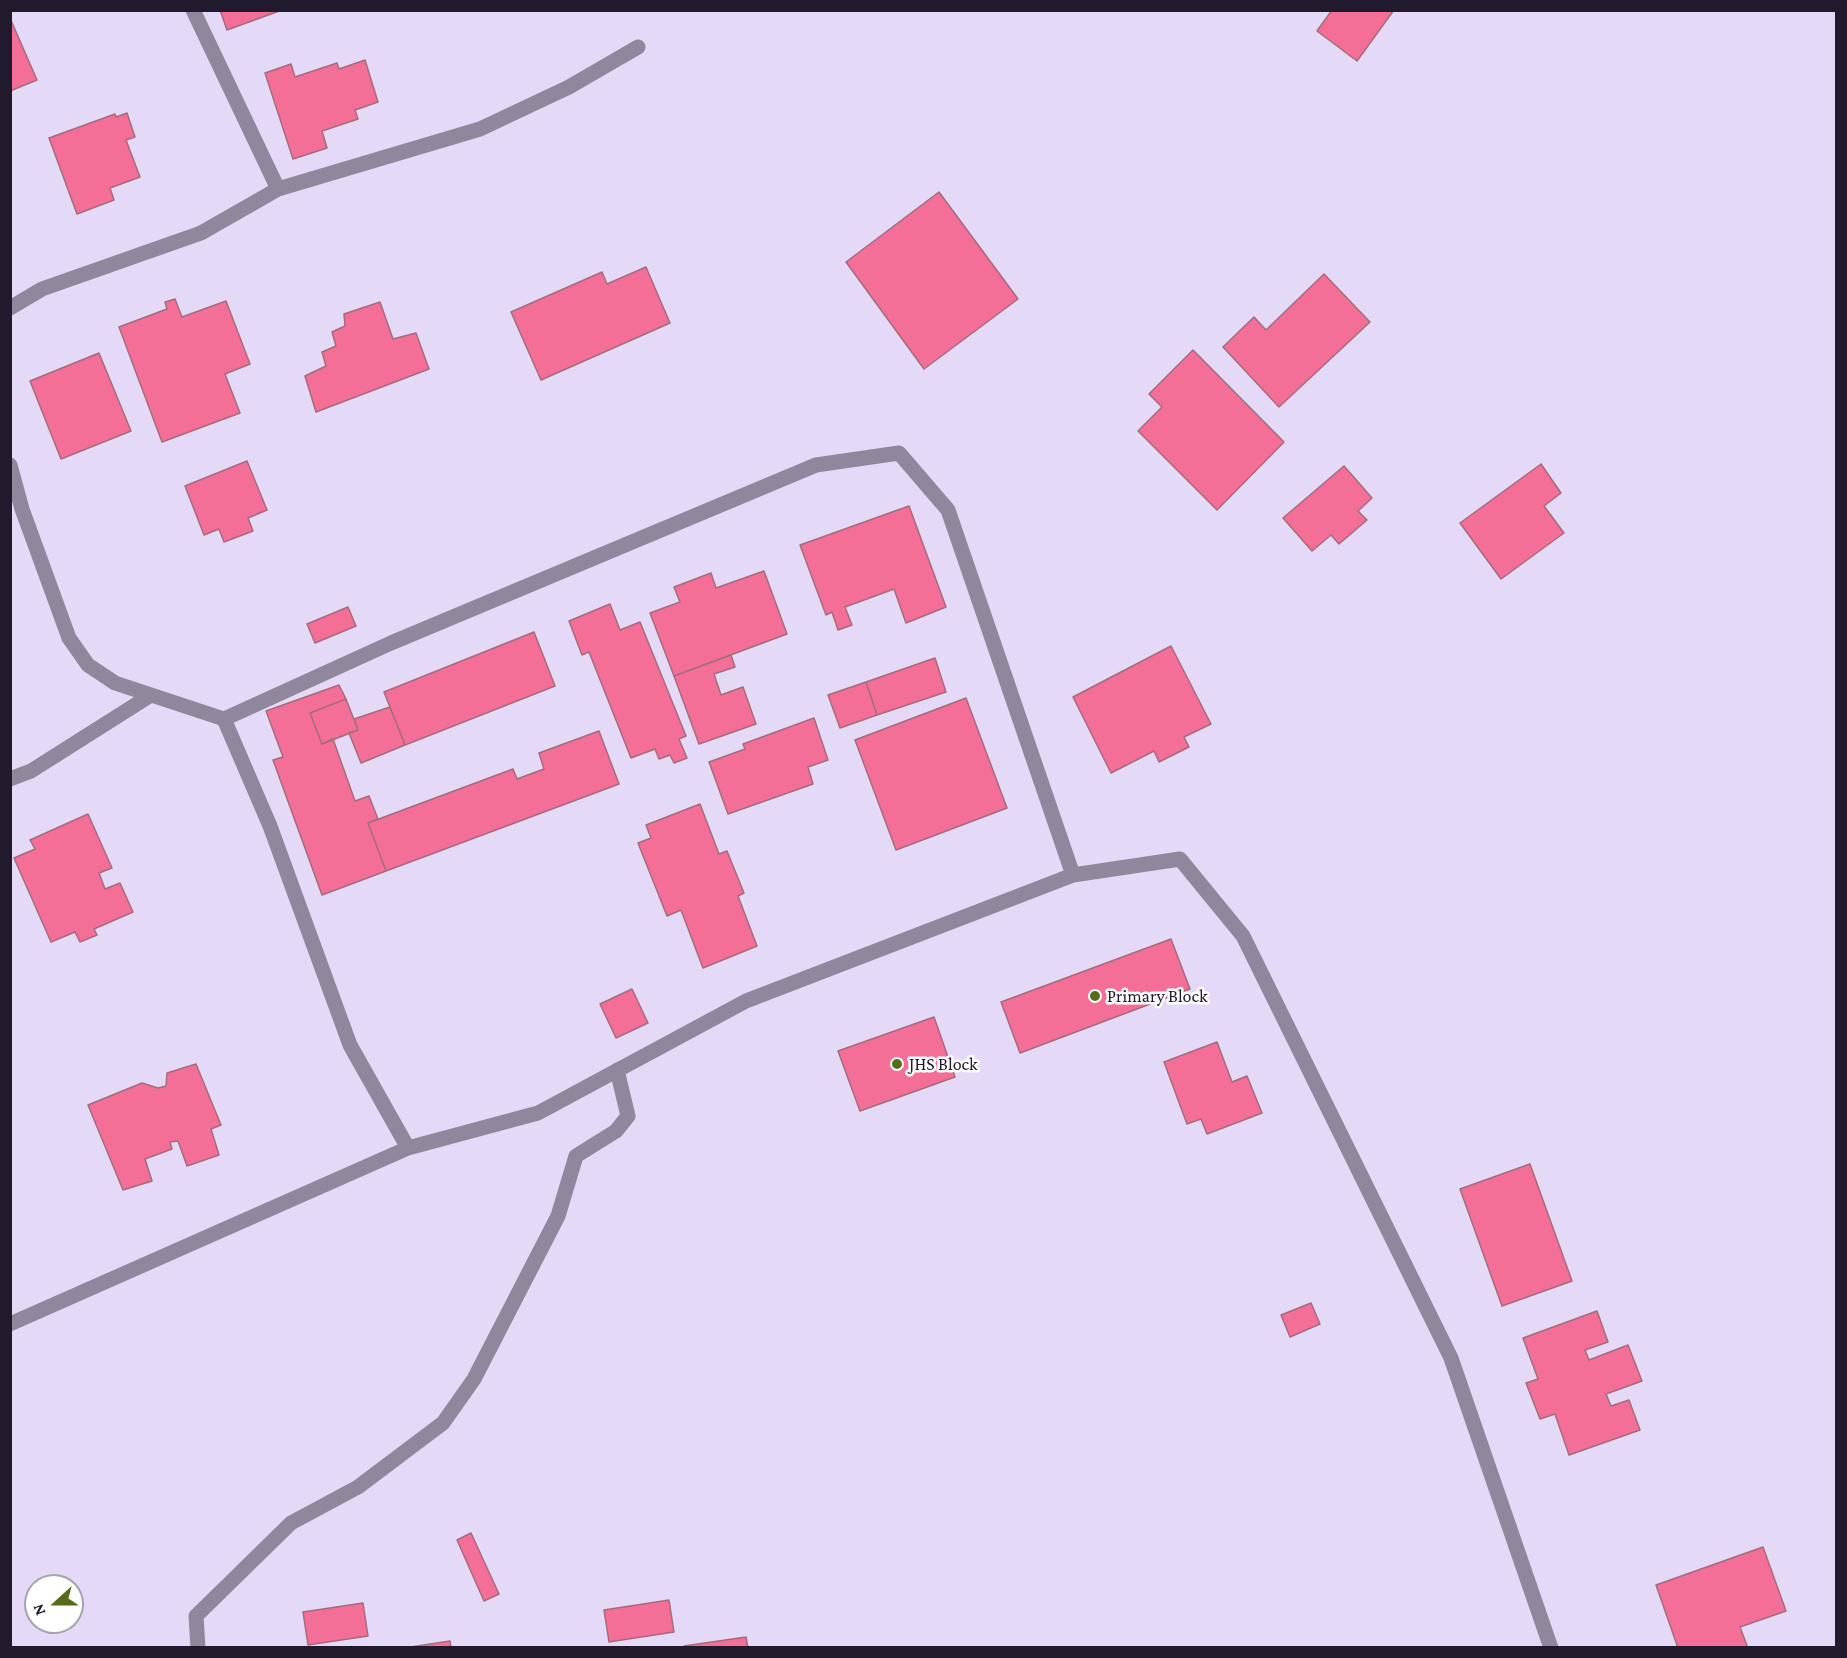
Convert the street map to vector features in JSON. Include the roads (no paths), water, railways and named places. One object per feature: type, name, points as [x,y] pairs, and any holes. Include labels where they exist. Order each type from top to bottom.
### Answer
[{"type":"street","points":[[194,10],[278,189]]},
{"type":"street","points":[[10,308],[42,289],[201,233],[278,189],[480,129],[569,87],[638,48]]},
{"type":"street","points":[[10,465],[22,509],[69,638],[88,665],[115,683],[224,719],[401,639],[816,465],[899,453],[948,510],[1073,875]]},
{"type":"street","points":[[10,779],[31,771],[151,695]]},
{"type":"street","points":[[224,719],[270,826],[351,1045],[408,1148]]},
{"type":"street","points":[[10,1324],[408,1148],[538,1113],[746,1001],[1073,875],[1180,860],[1243,936],[1451,1358],[1551,1647]]},
{"type":"street","points":[[198,1647],[196,1616],[291,1523],[358,1487],[443,1423],[474,1379],[558,1216],[576,1156],[616,1131],[628,1116],[617,1070]]},
{"type":"place","name":"Primary Block","points":[[1095,996]]},
{"type":"place","name":"JHS Block","points":[[897,1064]]}]
